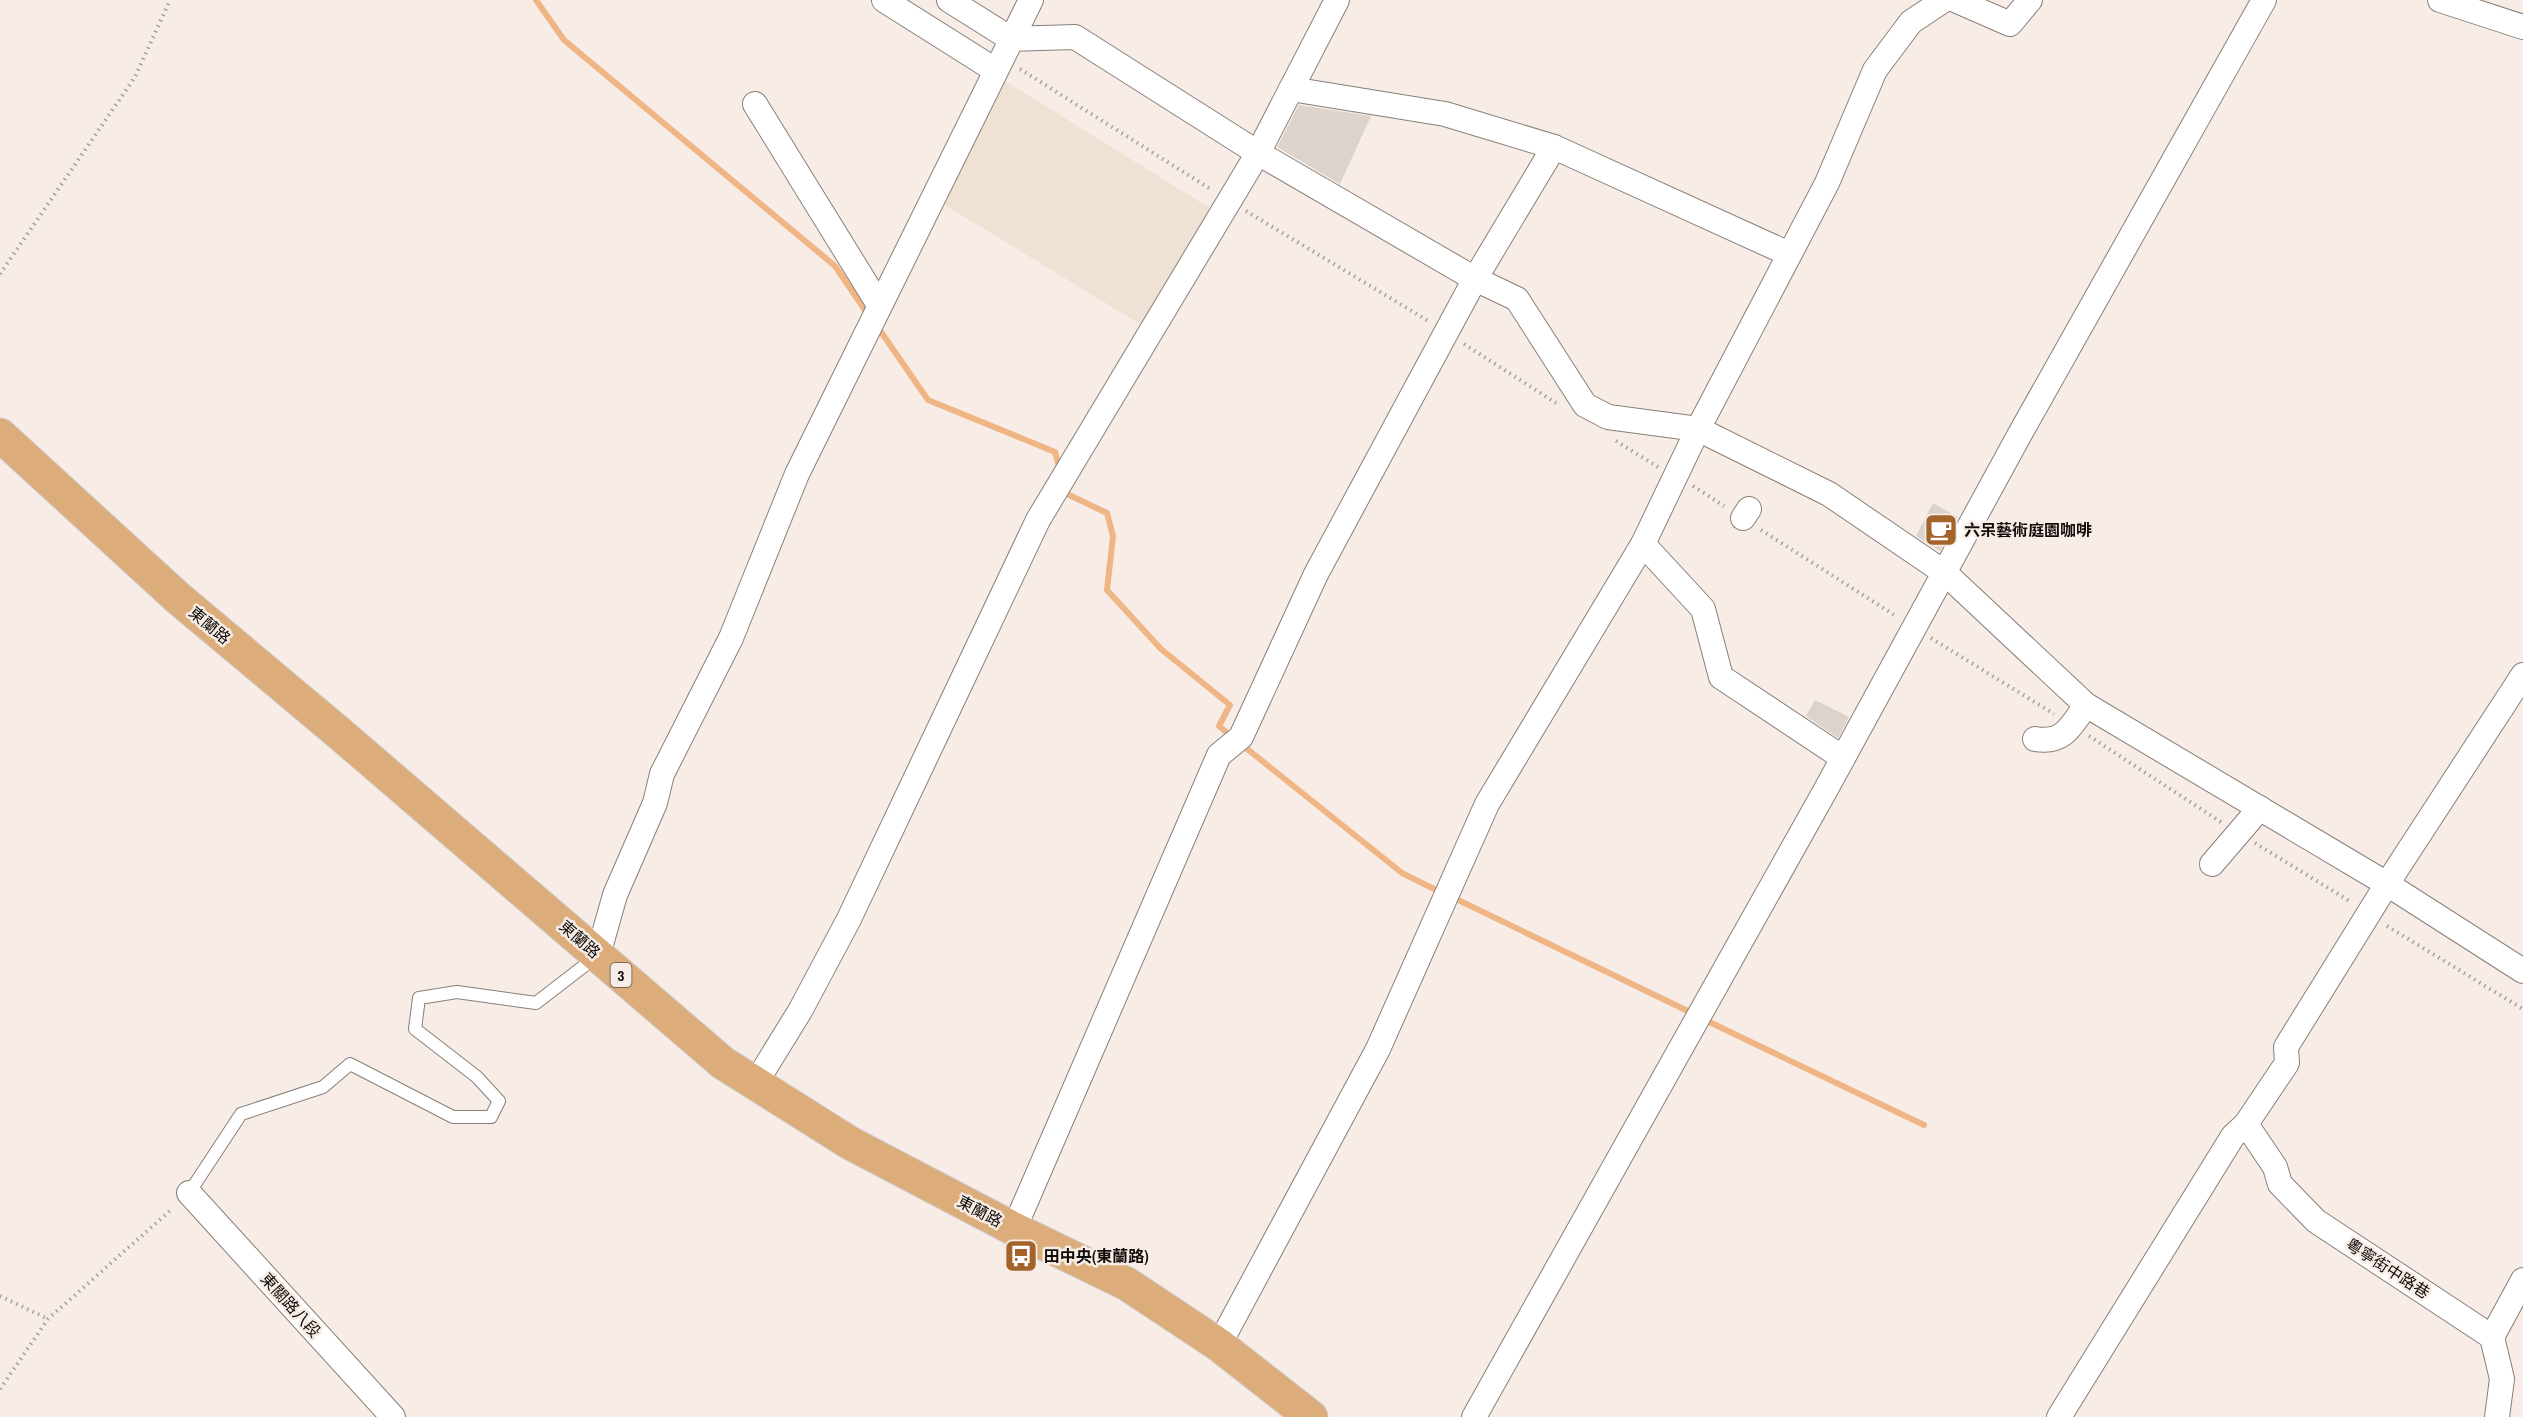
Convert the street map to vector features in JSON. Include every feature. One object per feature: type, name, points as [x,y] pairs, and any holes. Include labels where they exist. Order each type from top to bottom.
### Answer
[{"type":"main road","name":"東蘭路","points":[[0,435],[178,598],[723,1063],[850,1143],[1014,1229],[1127,1284],[1219,1345],[1311,1417]]},
{"type":"street","points":[[884,0],[1002,55],[1075,37],[1258,153],[1475,279],[1517,299],[1585,405],[1608,417],[1698,429],[1829,494],[1945,573],[2086,705],[2387,884],[2523,971]]},
{"type":"street","points":[[949,0],[1002,55]]},
{"type":"street","points":[[598,955],[615,896],[655,803],[662,774],[731,638],[797,474],[1031,0]]},
{"type":"street","points":[[755,1084],[800,1011],[849,919],[1038,520],[1258,153],[1337,0]]},
{"type":"street","points":[[1219,1345],[1378,1049],[1487,804],[1643,544],[1698,429],[1827,183],[1875,70],[1911,22],[1944,0]]},
{"type":"street","points":[[1955,0],[2010,24],[2030,0]]},
{"type":"street","points":[[1474,1417],[2264,0]]},
{"type":"street","points":[[2440,0],[2523,27]]},
{"type":"street","points":[[1291,89],[1445,114],[1554,147],[1790,254]]},
{"type":"street","points":[[755,104],[879,305]]},
{"type":"street","points":[[1014,1229],[1219,754],[1241,737],[1316,574],[1475,279],[1554,147]]},
{"type":"street","points":[[1643,544],[1703,609],[1721,677],[1843,758]]},
{"type":"street","points":[[2059,1417],[2233,1136],[2246,1124],[2287,1062],[2286,1047],[2387,884],[2523,675]]},
{"type":"street","points":[[2035,739],[2048,741],[2062,736],[2086,705]]},
{"type":"street","points":[[2212,864],[2260,808]]},
{"type":"street","name":"粵寧街中路巷","points":[[2246,1124],[2276,1167],[2280,1184],[2316,1221],[2492,1336]]},
{"type":"street","name":"東關路八段","points":[[189,1193],[393,1417]]},
{"type":"street","points":[[2497,1417],[2502,1379],[2492,1336],[2523,1280]]},
{"type":"lane","points":[[189,1193],[241,1114],[323,1087],[350,1064],[453,1118],[491,1117],[499,1101],[477,1077],[415,1029],[419,998],[457,992],[536,1003],[598,955]]},
{"type":"path","points":[[0,274],[135,77],[170,0]]},
{"type":"path","points":[[1002,55],[1230,201],[1447,333],[1558,404]]},
{"type":"path","points":[[1608,436],[1659,468]]},
{"type":"path","points":[[1690,484],[1746,514],[1914,627],[2239,834],[2355,904]]},
{"type":"path","points":[[2386,926],[2523,1009]]},
{"type":"path","points":[[0,1389],[48,1319],[189,1193]]},
{"type":"path","points":[[0,1296],[48,1319]]},
{"type":"shaded area","points":[[997,76],[1218,213],[1148,329],[935,199]]},
{"type":"building","points":[[1299,105],[1371,116],[1340,184],[1277,147]]},
{"type":"building","name":"六呆藝術庭園咖啡","points":[[1933,503],[1958,517],[1940,551],[1916,536]]},
{"type":"building","points":[[1815,700],[1849,717],[1838,738],[1806,716]]},
{"type":"waterway","points":[[536,0],[564,40],[835,266],[869,316]]},
{"type":"waterway","points":[[877,326],[928,400],[1055,452],[1060,470]]},
{"type":"waterway","points":[[1065,488],[1067,494],[1107,513],[1113,536],[1107,590],[1161,649],[1230,705],[1219,726],[1233,738]]},
{"type":"waterway","points":[[1241,744],[1402,873],[1442,893]]},
{"type":"waterway","points":[[1452,897],[1694,1014]]},
{"type":"waterway","points":[[1703,1019],[1924,1125]]},
{"type":"place","name":"六呆藝術庭園咖啡","points":[[1941,530]]},
{"type":"place","name":"田中央(東蘭路)","points":[[1021,1256]]}]
